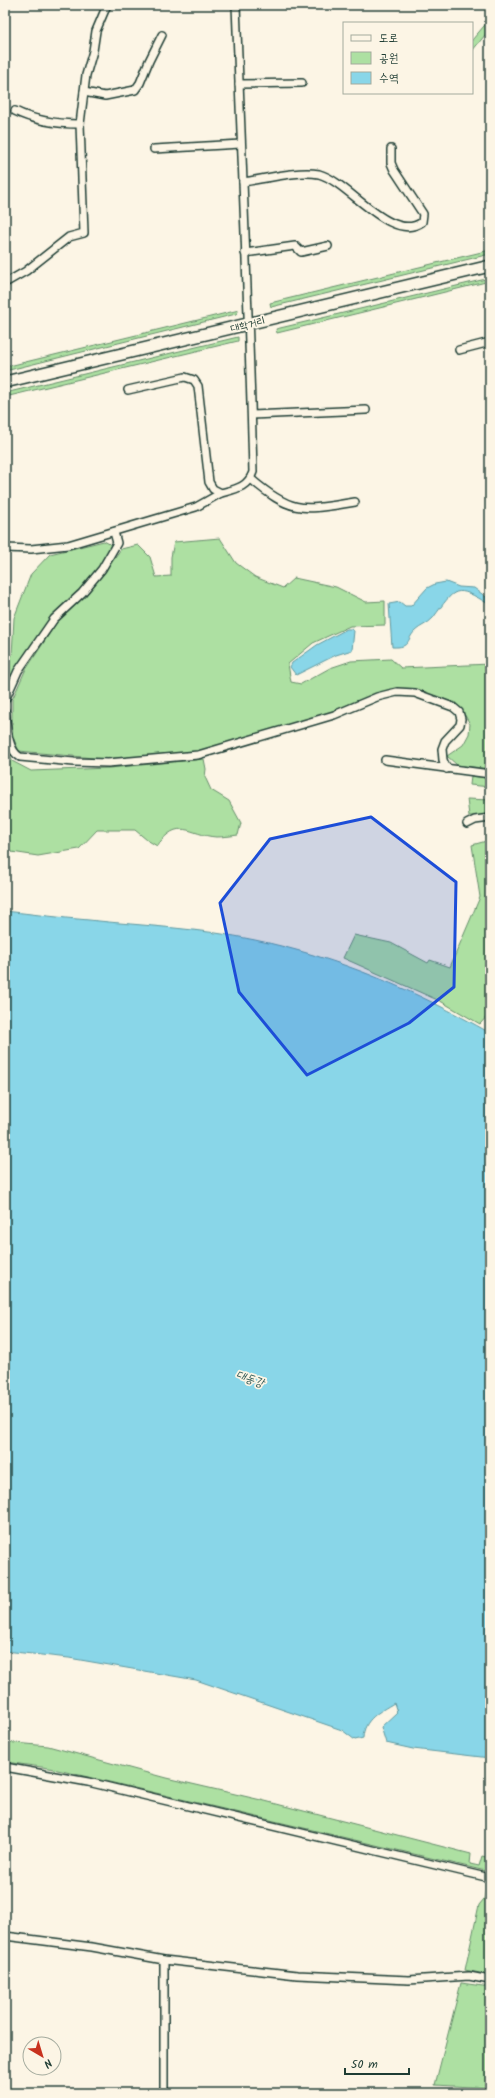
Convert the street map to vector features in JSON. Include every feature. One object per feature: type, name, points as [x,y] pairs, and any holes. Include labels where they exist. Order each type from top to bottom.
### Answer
[{"type":"main road","name":"대학거리","points":[[5,382],[490,266]]},
{"type":"street","points":[[5,283],[26,271],[69,237],[84,233],[80,124],[84,92],[96,30],[107,5]]},
{"type":"street","points":[[5,548],[31,549],[68,545],[196,506],[221,493],[247,484],[251,479],[253,472],[252,414],[236,5]]},
{"type":"street","points":[[84,92],[105,96],[135,90],[140,83],[162,35]]},
{"type":"street","points":[[239,84],[302,83]]},
{"type":"street","points":[[15,110],[26,116],[61,124],[80,124]]},
{"type":"street","points":[[154,149],[241,144]]},
{"type":"street","points":[[243,182],[304,174],[320,175],[333,181],[389,222],[403,228],[410,228],[422,222],[423,214],[394,170],[391,163],[391,149]]},
{"type":"street","points":[[245,253],[295,246],[301,252],[328,246]]},
{"type":"street","points":[[459,350],[490,342]]},
{"type":"street","points":[[128,390],[185,377],[194,380],[198,386],[209,482],[213,489],[221,493]]},
{"type":"street","points":[[252,414],[366,410]]},
{"type":"street","points":[[251,479],[280,502],[291,506],[311,508],[355,502]]},
{"type":"street","points":[[5,700],[8,688],[18,671],[54,619],[82,593],[102,569],[117,542],[114,532]]},
{"type":"street","points":[[5,711],[11,744],[15,754],[20,757],[74,762],[108,763],[198,755],[334,715],[377,697],[397,692],[415,693],[453,707],[459,712],[461,719],[460,725],[445,741],[442,749],[443,760],[447,769]]},
{"type":"street","points":[[385,760],[490,774]]},
{"type":"street","points":[[467,824],[475,820],[490,818]]},
{"type":"street","points":[[5,1767],[88,1782],[490,1878]]},
{"type":"street","points":[[5,1936],[92,1947],[164,1960],[297,1975],[409,1980],[469,1976],[490,1980]]},
{"type":"street","points":[[164,1960],[164,2093]]},
{"type":"highlighted area","points":[[371,817],[456,882],[454,987],[409,1023],[307,1075],[239,992],[220,903],[270,839]]},
{"type":"green space","points":[[490,19],[490,29],[473,50],[473,39]]},
{"type":"green space","points":[[490,250],[490,254],[271,307],[270,303]]},
{"type":"green space","points":[[490,278],[490,281],[277,333],[276,329]]},
{"type":"green space","points":[[239,310],[236,314],[5,371],[5,367]]},
{"type":"green space","points":[[238,337],[238,341],[5,397],[5,393]]},
{"type":"green space","points":[[220,538],[236,563],[255,577],[283,588],[294,578],[336,587],[366,602],[385,601],[385,625],[350,626],[313,643],[288,664],[291,682],[301,684],[330,668],[351,661],[391,659],[401,668],[490,664],[490,769],[457,765],[447,756],[463,745],[469,734],[470,724],[463,712],[452,702],[411,689],[390,689],[332,712],[196,752],[104,759],[19,751],[12,735],[12,700],[25,671],[57,622],[89,592],[121,549],[138,545],[150,557],[156,577],[171,576],[171,557],[174,542]]},
{"type":"green space","points":[[104,541],[113,546],[101,568],[15,671],[5,680],[5,666],[12,655],[14,618],[31,574],[50,554]]},
{"type":"green space","points":[[5,735],[12,761],[31,771],[109,768],[204,759],[206,769],[205,777],[211,790],[229,801],[241,823],[238,835],[216,837],[178,829],[165,837],[157,846],[135,830],[97,830],[79,849],[38,856],[5,851]]},
{"type":"green space","points":[[471,776],[490,778],[490,787],[470,785]]},
{"type":"green space","points":[[467,799],[490,800],[490,815],[469,816]]},
{"type":"green space","points":[[490,840],[490,1013],[480,1024],[442,1002],[343,958],[354,935],[391,943],[428,963],[430,960],[450,967],[480,897],[472,845]]},
{"type":"green space","points":[[5,1742],[48,1746],[166,1778],[261,1800],[471,1854],[470,1864],[479,1866],[482,1856],[490,1858],[490,1872],[49,1768],[5,1762]]},
{"type":"green space","points":[[487,1882],[490,1883],[490,1975],[465,1970],[479,1905],[484,1899]]},
{"type":"green space","points":[[461,1983],[490,1987],[490,2088],[435,2085]]},
{"type":"water","points":[[446,582],[459,587],[474,588],[490,600],[490,605],[469,594],[457,592],[446,600],[431,620],[412,634],[405,645],[392,647],[389,604],[400,602],[405,606],[411,606],[427,588],[435,584]]},
{"type":"water","points":[[347,629],[354,631],[352,650],[336,655],[296,675],[290,667],[292,663],[317,645]]},
{"type":"water","name":"대동강","points":[[5,911],[214,933],[286,947],[376,977],[434,1003],[490,1033],[490,1758],[413,1749],[386,1743],[381,1727],[397,1712],[394,1703],[373,1717],[366,1726],[363,1738],[355,1740],[342,1730],[196,1680],[69,1658],[5,1651]]}]
